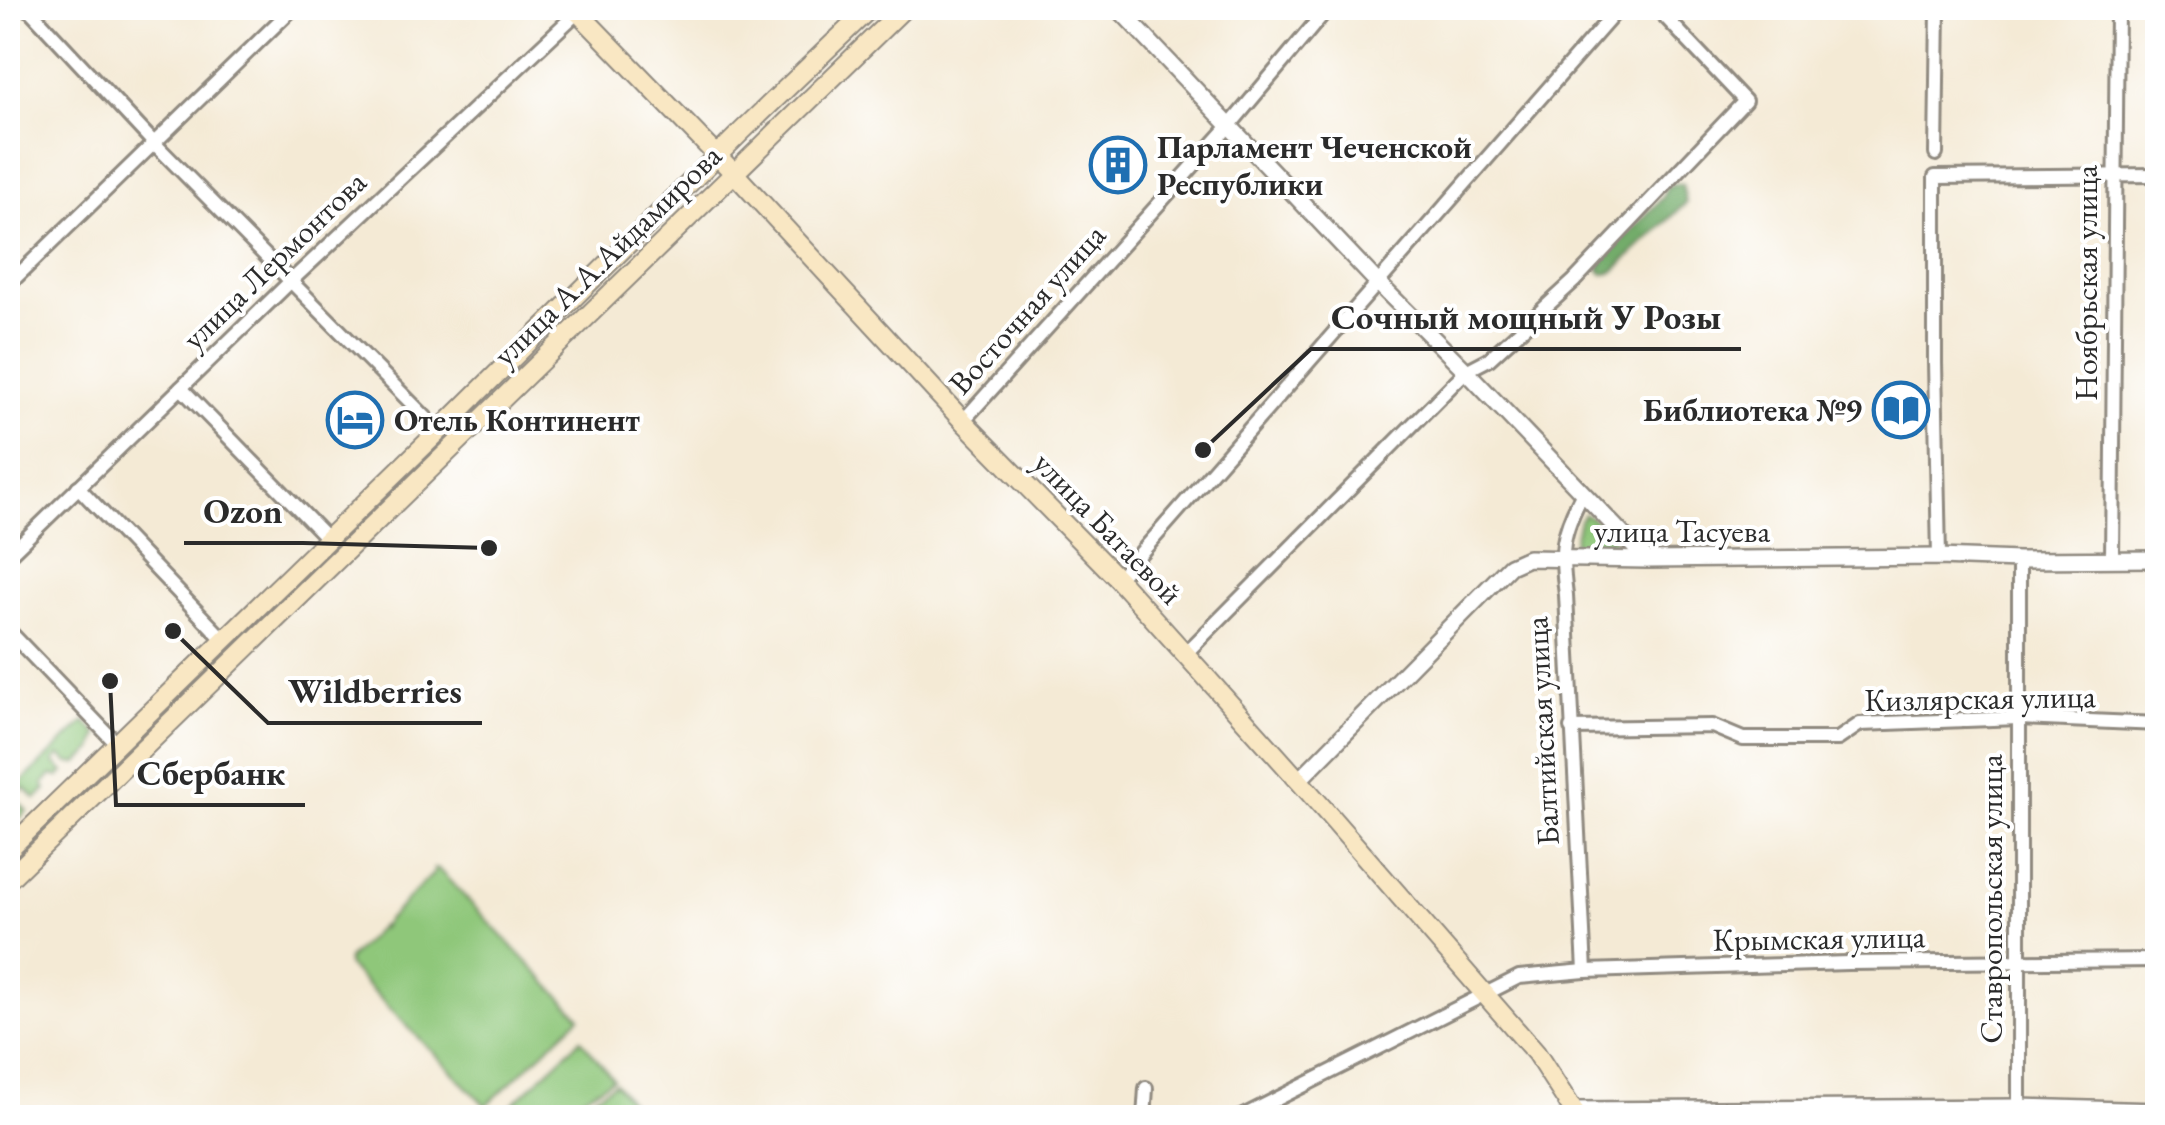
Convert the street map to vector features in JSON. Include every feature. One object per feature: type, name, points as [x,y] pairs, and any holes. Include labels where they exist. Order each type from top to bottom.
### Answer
[{"type":"main road","name":"улица А.А.Айдамирова","points":[[8,850],[870,8]]},
{"type":"main road","name":"улица А.А.Айдамирова","points":[[8,880],[904,8]]},
{"type":"main road","name":"улица Батаевой","points":[[578,9],[1186,654],[1536,1053],[1576,1114]]},
{"type":"street","points":[[28,8],[152,142],[440,431]]},
{"type":"street","points":[[8,285],[293,8]]},
{"type":"street","points":[[1118,8],[1647,560]]},
{"type":"street","name":"Восточная улица","points":[[963,421],[1230,125],[1328,8]]},
{"type":"street","points":[[1118,579],[1618,8]]},
{"type":"street","points":[[1186,654],[1466,371],[1489,359],[1574,281],[1745,101],[1657,8]]},
{"type":"street","points":[[1936,154],[1938,8]]},
{"type":"street","name":"Ноябрьская улица","points":[[2112,559],[2116,8]]},
{"type":"street","name":"улица Лермонтова","points":[[8,556],[578,9]]},
{"type":"street","points":[[1939,557],[1936,178],[2158,175]]},
{"type":"street","points":[[181,388],[328,539]]},
{"type":"street","points":[[78,488],[224,640]]},
{"type":"street","name":"Балтийская улица","points":[[1583,493],[1564,536],[1561,558],[1586,971]]},
{"type":"street","name":"улица Тасуева","points":[[1298,780],[1510,566],[1528,558],[2158,559]]},
{"type":"street","name":"Ставропольская улица","points":[[2019,560],[2018,962],[2022,1112]]},
{"type":"street","points":[[8,630],[116,744]]},
{"type":"street","name":"Кизлярская улица","points":[[1572,728],[1712,726],[1743,739],[1838,739],[1860,724],[2019,718],[2158,724]]},
{"type":"street","name":"Крымская улица","points":[[1239,1118],[1519,977],[1586,971],[1848,963],[2158,960]]},
{"type":"street","points":[[1144,1118],[1146,1088]]},
{"type":"street","points":[[1576,1114],[2158,1111]]},
{"type":"green space","points":[[1682,184],[1686,203],[1613,272],[1603,274],[1599,269],[1604,259],[1663,197],[1666,187]]},
{"type":"green space","points":[[1584,514],[1604,528],[1618,549],[1576,546],[1579,520]]},
{"type":"green space","points":[[85,721],[98,735],[93,750],[78,763],[69,763],[60,755],[54,762],[64,772],[59,777],[52,775],[36,799],[24,787],[14,797],[27,811],[11,826],[8,795]]},
{"type":"green space","points":[[434,869],[580,1017],[486,1106],[347,965],[348,959],[382,928]]},
{"type":"green space","points":[[581,1039],[613,1079],[550,1117],[499,1117]]},
{"type":"green space","points":[[615,1083],[642,1117],[609,1117],[595,1096]]},
{"type":"place","name":"Парламент Чеченской Республики","points":[[1118,165]]},
{"type":"place","name":"Библиотека №9","points":[[1901,410]]},
{"type":"place","name":"Отель Континент","points":[[355,420]]},
{"type":"place","name":"Сочный мощный У Розы","points":[[1203,450]]},
{"type":"place","name":"Ozon","points":[[489,548]]},
{"type":"place","name":"Wildberries","points":[[173,631]]},
{"type":"place","name":"Сбербанк","points":[[110,681]]}]
